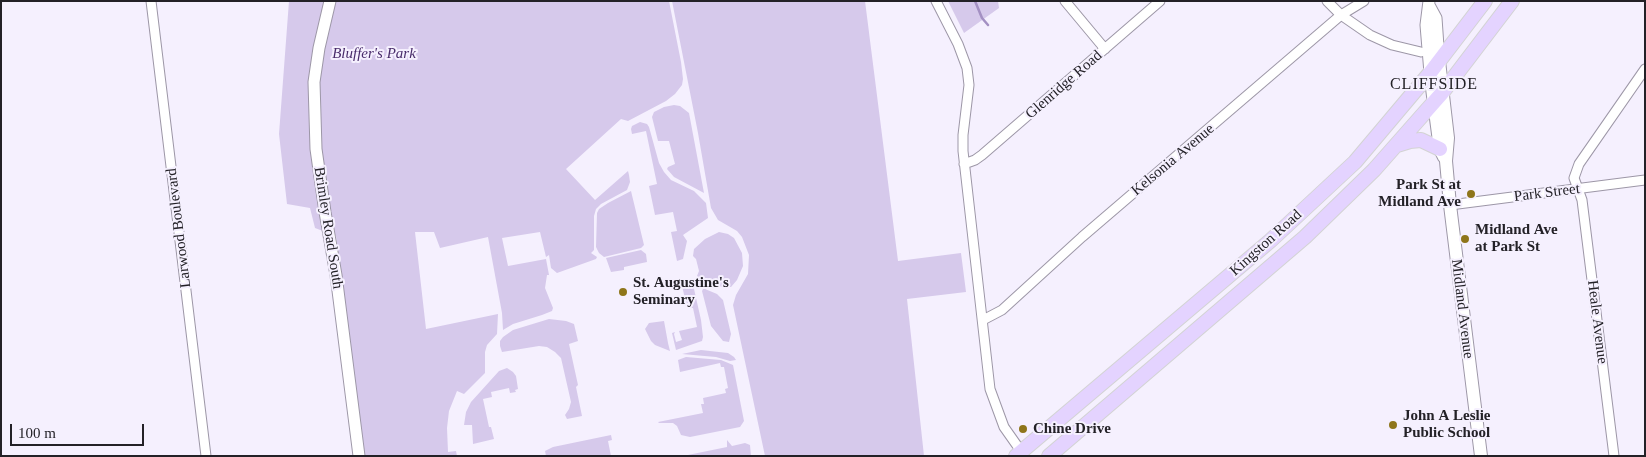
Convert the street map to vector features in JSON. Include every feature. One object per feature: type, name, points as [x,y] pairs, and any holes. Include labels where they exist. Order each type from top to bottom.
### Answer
[{"type":"main road","name":"Kingston Road","points":[[1021,454],[1270,241],[1355,162],[1430,73],[1485,1]]},
{"type":"main road","name":"Kingston Road","points":[[1049,456],[1305,237],[1374,170],[1438,98],[1512,1]]},
{"type":"main road","name":"Midland Avenue","points":[[1439,61],[1438,98],[1443,155],[1481,456]]},
{"type":"main road","name":"Midland Avenue","points":[[1430,73],[1438,98]]},
{"type":"main road","points":[[1397,145],[1421,140],[1443,155]]},
{"type":"street","name":"Larwood Boulevard","points":[[151,1],[206,456]]},
{"type":"street","name":"Brimley Road South","points":[[330,1],[319,48],[314,82],[316,149],[336,275],[359,456]]},
{"type":"street","points":[[936,1],[958,44],[967,68],[969,85],[963,135],[964,164],[990,381],[993,400],[1004,427],[1021,454]]},
{"type":"street","points":[[1065,1],[1105,49]]},
{"type":"street","name":"Glenridge Road","points":[[964,164],[982,155],[1160,1]]},
{"type":"street","points":[[1327,1],[1341,15],[1378,39],[1398,47],[1421,52]]},
{"type":"street","name":"Kelsonia Avenue","points":[[984,320],[1002,310],[1082,237],[1341,15],[1364,1]]},
{"type":"street","name":"Midland Avenue","points":[[1429,3],[1436,18],[1439,61]]},
{"type":"street","name":"Midland Avenue","points":[[1429,3],[1426,25],[1430,73]]},
{"type":"street","name":"Heale Avenue","points":[[1614,456],[1582,200],[1574,178],[1579,164],[1645,69]]},
{"type":"street","name":"Park Street","points":[[1450,205],[1645,180]]},
{"type":"green space","name":"Bluffer's Park","points":[[289,1],[669,1],[681,62],[682,85],[666,101],[628,121],[621,119],[566,169],[595,200],[628,171],[630,182],[627,190],[601,204],[596,209],[594,216],[594,250],[591,253],[597,257],[596,259],[557,273],[551,268],[549,255],[546,257],[540,232],[502,238],[508,266],[546,259],[549,275],[547,275],[545,288],[553,308],[552,311],[513,324],[503,330],[502,313],[488,237],[440,248],[434,232],[415,232],[426,329],[498,314],[497,334],[487,345],[485,352],[485,373],[464,394],[457,391],[449,411],[447,428],[448,452],[456,451],[457,456],[365,456],[336,236],[315,228],[310,208],[287,204],[279,134]]},
{"type":"green space","points":[[672,1],[865,1],[898,261],[961,253],[966,292],[907,299],[924,456],[765,456],[733,305],[736,295],[748,274],[749,255],[742,237],[737,231],[718,220],[711,208]]},
{"type":"green space","points":[[948,1],[998,1],[999,8],[964,33]]},
{"type":"green space","points":[[674,105],[680,106],[689,113],[704,193],[674,177],[667,169],[675,164],[669,141],[658,141],[652,117],[654,112]]},
{"type":"green space","points":[[640,122],[647,124],[649,127],[659,163],[664,172],[671,180],[694,191],[706,203],[708,218],[683,235],[687,241],[683,259],[677,261],[671,232],[677,231],[673,212],[655,215],[649,186],[657,184],[646,131],[632,134],[632,126]]},
{"type":"green space","points":[[631,191],[644,245],[641,248],[604,257],[596,247],[597,213],[599,209],[608,203]]},
{"type":"green space","points":[[719,232],[734,238],[742,253],[743,266],[737,280],[731,287],[722,287],[700,279],[697,276],[699,271],[696,259],[693,256],[694,249],[705,239]]},
{"type":"green space","points":[[641,250],[646,254],[647,262],[624,267],[624,270],[611,272],[606,258]]},
{"type":"green space","points":[[692,280],[703,337],[702,341],[676,350],[672,333],[675,332],[676,342],[682,340],[679,331],[697,327],[693,308],[687,308],[681,281]]},
{"type":"green space","points":[[703,289],[717,294],[723,300],[731,334],[729,342],[723,341],[711,326]]},
{"type":"green space","points":[[549,319],[574,324],[578,341],[569,344],[578,385],[576,387],[582,416],[567,419],[565,415],[571,402],[561,358],[555,352],[547,347],[539,346],[502,352],[500,341],[503,337],[513,330]]},
{"type":"green space","points":[[664,321],[670,351],[655,345],[645,329],[649,323]]},
{"type":"green space","points":[[701,350],[728,353],[736,360],[730,361],[716,357],[682,354]]},
{"type":"green space","points":[[686,357],[721,360],[733,365],[744,421],[740,427],[690,437],[681,435],[677,426],[673,423],[658,422],[703,413],[701,404],[704,404],[703,398],[726,393],[725,389],[728,388],[724,367],[721,367],[720,363],[680,372],[678,360]]},
{"type":"green space","points":[[507,368],[516,376],[518,389],[515,390],[516,392],[510,393],[509,388],[491,392],[492,397],[483,399],[489,427],[491,427],[494,439],[473,444],[472,425],[464,425],[466,412],[471,402],[499,371]]},
{"type":"green space","points":[[611,435],[612,440],[608,441],[611,456],[546,456],[545,451],[553,447]]},
{"type":"green space","points":[[727,440],[732,446],[745,443],[750,445],[751,456],[683,456],[727,447]]},
{"type":"waterway","points":[[975,1],[982,18],[988,25]]},
{"type":"place","name":"Park St at Midland Ave","points":[[1471,194]]},
{"type":"place","name":"Midland Ave at Park St","points":[[1465,239]]},
{"type":"place","name":"St. Augustine's Seminary","points":[[623,292]]},
{"type":"place","name":"John A Leslie Public School","points":[[1393,425]]},
{"type":"place","name":"Chine Drive","points":[[1023,429]]},
{"type":"district","name":"CLIFFSIDE","points":[[1434,85]]}]
